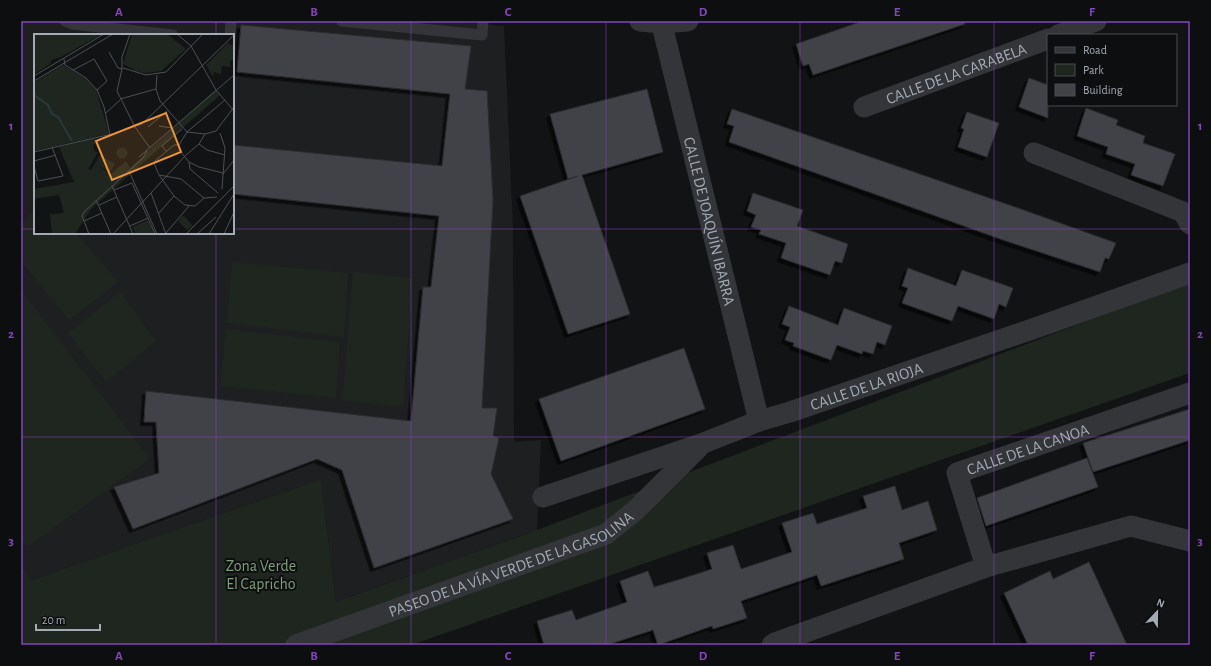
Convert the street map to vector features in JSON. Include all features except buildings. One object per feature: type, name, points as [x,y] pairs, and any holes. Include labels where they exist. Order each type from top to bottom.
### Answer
[{"type":"street","points":[[640,21],[688,21]]},
{"type":"street","points":[[1061,34],[1096,21]]},
{"type":"street","name":"CALLE DE JOAQUÍN IBARRA","points":[[661,22],[759,421]]},
{"type":"street","name":"CALLE DE LA CARABELA","points":[[864,107],[1047,39]]},
{"type":"street","points":[[1034,153],[1183,212],[1190,224]]},
{"type":"street","name":"CALLE DE LA RIOJA","points":[[543,497],[701,444],[759,421],[790,412],[1190,273]]},
{"type":"street","name":"CALLE DE LA CANOA","points":[[986,567],[957,474],[1190,393]]},
{"type":"street","name":"PASEO DE LA VÍA VERDE DE LA GASOLINA","points":[[305,644],[606,534],[637,510],[701,444]]},
{"type":"street","points":[[772,645],[986,567],[1131,526],[1190,541]]},
{"type":"lane","points":[[65,21],[72,24],[164,34]]},
{"type":"lane","points":[[230,34],[231,21]]},
{"type":"lane","points":[[342,21],[482,35],[483,21]]},
{"type":"shaded area","points":[[21,21],[452,21],[504,26],[513,228],[514,442],[541,440],[537,530],[336,602],[321,479],[32,580],[21,566]]},
{"type":"green space","points":[[34,212],[34,234],[77,234],[118,282],[69,320],[21,261],[21,222]]},
{"type":"green space","points":[[232,262],[348,273],[344,337],[227,323]]},
{"type":"green space","points":[[353,272],[413,278],[403,407],[342,400]]},
{"type":"green space","name":"Zona Verde El Capricho","points":[[1190,282],[1190,373],[411,645],[21,645],[21,566],[32,580],[321,479],[336,602],[537,530]]},
{"type":"green space","points":[[21,290],[150,459],[27,547],[21,539]]},
{"type":"green space","points":[[120,292],[156,341],[106,382],[68,333]]},
{"type":"green space","points":[[226,329],[340,342],[336,398],[220,386]]}]
